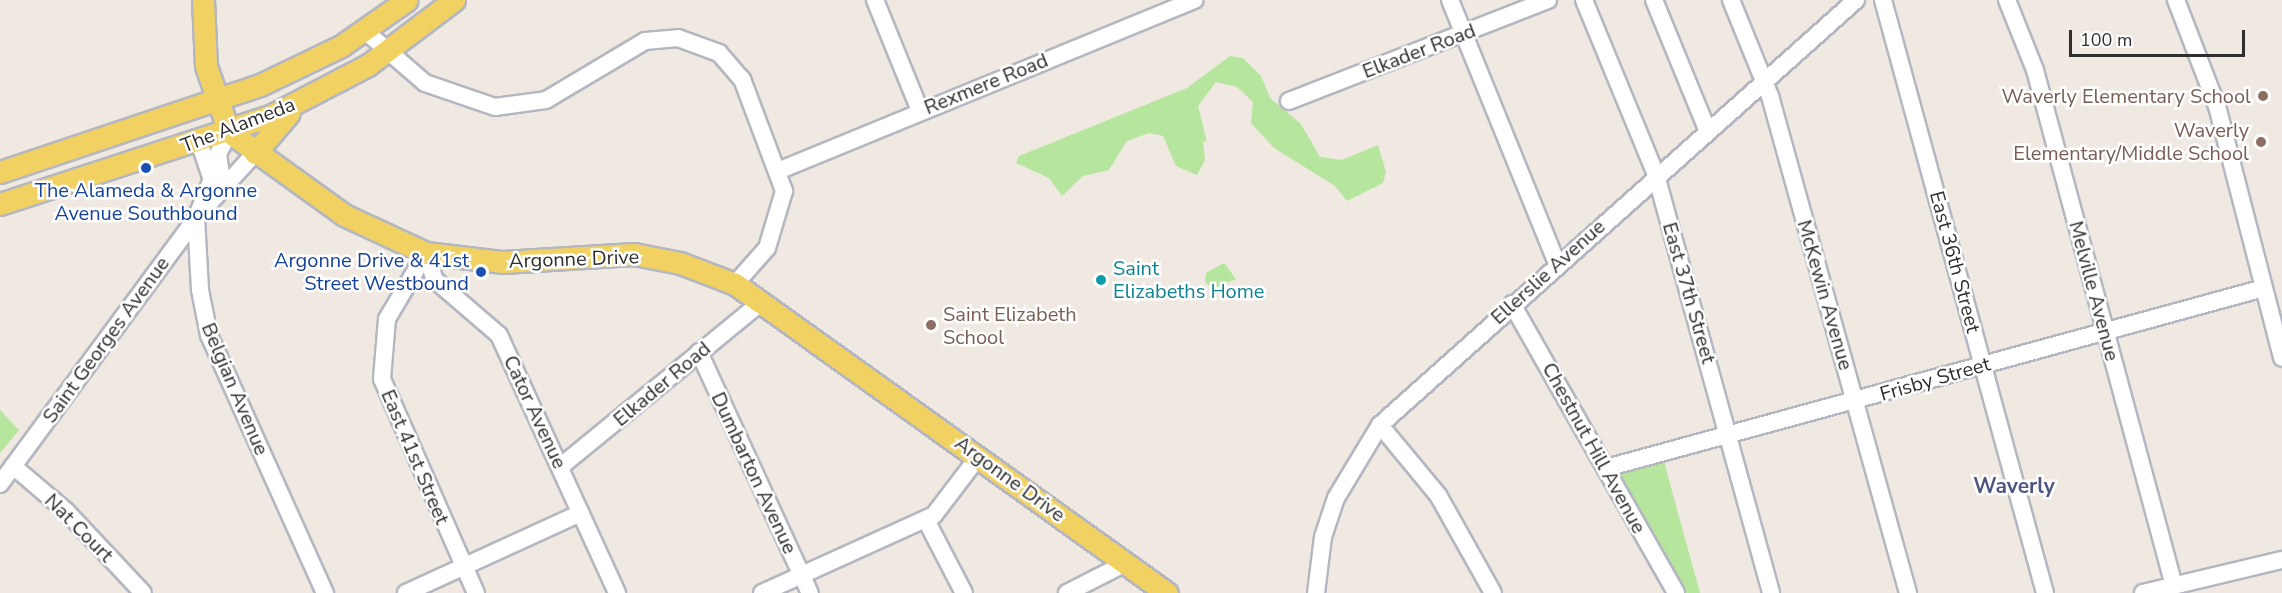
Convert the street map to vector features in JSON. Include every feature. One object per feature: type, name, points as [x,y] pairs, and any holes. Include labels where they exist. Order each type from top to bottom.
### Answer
[{"type":"main road","name":"Argonne Drive","points":[[203,0],[203,48],[216,102],[230,132],[255,153],[344,215],[426,253],[502,262],[634,254],[681,263],[735,284],[763,301],[1167,593]]},
{"type":"main road","name":"The Alameda","points":[[0,172],[216,102],[307,64],[365,31],[407,0]]},
{"type":"main road","name":"The Alameda","points":[[0,204],[230,132],[306,99],[387,52],[454,0]]},
{"type":"main road","points":[[255,153],[273,128],[306,99]]},
{"type":"main road","points":[[199,142],[200,124],[216,102]]},
{"type":"street","points":[[875,0],[920,111]]},
{"type":"street","name":"Rexmere Road","points":[[780,170],[1194,0]]},
{"type":"street","points":[[1450,0],[1557,264]]},
{"type":"street","name":"Elkader Road","points":[[1289,101],[1548,0]]},
{"type":"street","name":"East 37th Street","points":[[1584,0],[1656,175],[1772,593]]},
{"type":"street","points":[[1654,0],[1707,129]]},
{"type":"street","name":"McKewin Avenue","points":[[1731,0],[1763,78],[1908,593]]},
{"type":"street","name":"Ellerslie Avenue","points":[[1316,593],[1323,537],[1336,498],[1380,425],[1763,78],[1856,0]]},
{"type":"street","name":"East 36th Street","points":[[1883,0],[2045,593]]},
{"type":"street","name":"Melville Avenue","points":[[2007,0],[2035,70],[2174,586]]},
{"type":"street","points":[[2176,0],[2217,106],[2282,358]]},
{"type":"street","points":[[365,31],[387,52],[437,90],[485,105],[519,107],[546,100],[645,41],[678,38],[719,53],[742,79],[780,170],[784,191],[776,229],[764,253],[735,284]]},
{"type":"street","points":[[216,200],[222,182],[218,154],[230,132]]},
{"type":"street","name":"Belgian Avenue","points":[[199,142],[212,179],[196,218],[200,290],[209,334],[325,593]]},
{"type":"street","name":"Saint Georges Avenue","points":[[0,484],[196,218],[216,200],[255,153]]},
{"type":"street","name":"Cator Avenue","points":[[426,253],[435,280],[499,335],[617,593]]},
{"type":"street","name":"East 41st Street","points":[[426,253],[387,319],[382,379],[476,593]]},
{"type":"street","name":"Frisby Street","points":[[1606,468],[2264,288]]},
{"type":"street","name":"Elkader Road","points":[[560,467],[763,301]]},
{"type":"street","name":"Chestnut Hill Avenue","points":[[1512,304],[1676,593]]},
{"type":"street","name":"Dumbarton Avenue","points":[[699,352],[810,593]]},
{"type":"street","points":[[1380,425],[1438,495],[1493,593]]},
{"type":"street","points":[[762,593],[926,520],[979,456]]},
{"type":"street","name":"Nat Court","points":[[13,466],[66,511],[143,593]]},
{"type":"street","points":[[406,593],[580,513]]},
{"type":"street","points":[[926,520],[964,593]]},
{"type":"street","points":[[2143,593],[2282,560]]},
{"type":"street","points":[[1066,593],[1126,563]]},
{"type":"green space","points":[[1230,56],[1243,58],[1261,76],[1270,98],[1301,124],[1320,157],[1342,160],[1378,145],[1386,172],[1383,183],[1347,201],[1335,186],[1274,148],[1251,123],[1253,102],[1237,87],[1216,82],[1198,106],[1207,142],[1203,141],[1205,160],[1197,175],[1176,166],[1163,136],[1149,133],[1127,141],[1109,170],[1083,176],[1062,196],[1049,178],[1016,163],[1019,156],[1187,88]]},
{"type":"green space","points":[[1224,263],[1236,279],[1213,289],[1205,282],[1206,273]]},
{"type":"green space","points":[[0,410],[19,430],[0,453]]},
{"type":"green space","points":[[1664,462],[1700,593],[1686,593],[1620,474]]},
{"type":"place","name":"Waverly Elementary School","points":[[2263,96]]},
{"type":"place","name":"Waverly Elementary/Middle School","points":[[2261,142]]},
{"type":"place","name":"The Alameda & Argonne Avenue Southbound","points":[[146,168]]},
{"type":"place","name":"Argonne Drive & 41st Street Westbound","points":[[481,272]]},
{"type":"place","name":"Saint Elizabeths Home","points":[[1101,280]]},
{"type":"place","name":"Saint Elizabeth School","points":[[931,325]]},
{"type":"district","name":"Waverly","points":[[2014,486]]}]
